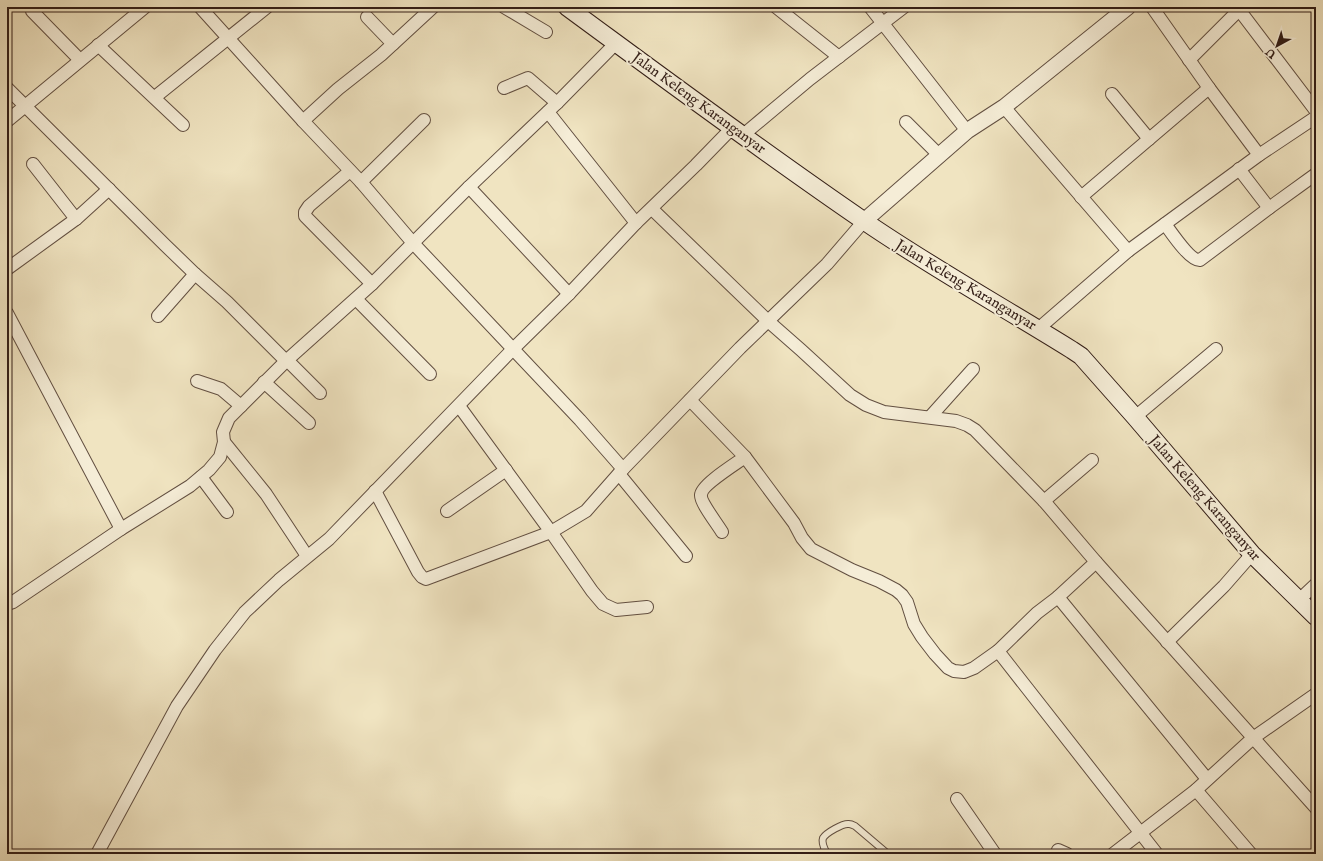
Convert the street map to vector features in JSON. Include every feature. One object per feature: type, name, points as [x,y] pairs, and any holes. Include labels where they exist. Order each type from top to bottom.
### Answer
[{"type":"main road","name":"Jalan Keleng Karanganyar","points":[[567,7],[738,132],[864,221],[1081,356],[1252,554],[1316,617]]},
{"type":"street","points":[[200,7],[303,121],[361,182],[413,243],[580,420],[686,556]]},
{"type":"street","points":[[155,97],[267,7]]},
{"type":"street","points":[[303,121],[338,89],[393,44],[433,7]]},
{"type":"street","points":[[504,7],[546,32]]},
{"type":"street","points":[[776,7],[839,57]]},
{"type":"street","points":[[870,7],[967,131]]},
{"type":"street","points":[[97,854],[177,706],[215,650],[245,612],[307,556],[329,539],[513,349],[569,294],[636,223],[706,155],[810,79],[904,7]]},
{"type":"street","points":[[375,491],[418,572],[426,579],[551,532],[586,511],[621,472],[740,348],[827,264],[864,221],[967,131],[1004,107],[1128,7]]},
{"type":"street","points":[[1152,7],[1209,88],[1259,155]]},
{"type":"street","points":[[7,121],[140,8]]},
{"type":"street","points":[[1189,60],[1238,9],[1316,111]]},
{"type":"street","points":[[32,11],[80,60]]},
{"type":"street","points":[[367,17],[393,44]]},
{"type":"street","points":[[7,604],[13,602],[121,529],[190,486],[209,470],[220,457],[224,442],[223,432],[229,418],[287,360],[372,284],[469,187],[548,112],[616,43]]},
{"type":"street","points":[[98,45],[183,125]]},
{"type":"street","points":[[504,88],[528,78],[557,103]]},
{"type":"street","points":[[7,88],[195,274],[227,302],[320,393]]},
{"type":"street","points":[[1081,197],[1209,88]]},
{"type":"street","points":[[1112,94],[1149,139]]},
{"type":"street","points":[[1004,107],[1128,251]]},
{"type":"street","points":[[548,112],[636,223]]},
{"type":"street","points":[[1038,329],[1128,251],[1259,155],[1316,117]]},
{"type":"street","points":[[361,182],[424,120]]},
{"type":"street","points":[[906,122],[940,156]]},
{"type":"street","points":[[34,164],[76,219]]},
{"type":"street","points":[[1240,169],[1269,208]]},
{"type":"street","points":[[350,171],[308,206],[305,216],[372,284]]},
{"type":"street","points":[[1165,224],[1194,260],[1200,260],[1316,174]]},
{"type":"street","points":[[469,187],[569,294]]},
{"type":"street","points":[[7,269],[76,219],[109,189]]},
{"type":"street","points":[[652,209],[768,321],[850,395],[866,405],[884,412],[956,421],[975,430],[1044,501],[1096,562],[1316,808]]},
{"type":"street","points":[[158,316],[195,274]]},
{"type":"street","points":[[356,298],[430,374]]},
{"type":"street","points":[[7,313],[121,529]]},
{"type":"street","points":[[1135,417],[1216,349]]},
{"type":"street","points":[[930,417],[973,369]]},
{"type":"street","points":[[198,381],[221,389],[241,406]]},
{"type":"street","points":[[264,382],[309,423]]},
{"type":"street","points":[[690,400],[746,457],[811,549],[896,590],[907,602],[914,624],[922,638],[948,668],[954,671],[964,672],[974,668],[998,651],[1096,562]]},
{"type":"street","points":[[459,406],[592,591],[603,604],[616,610],[647,607]]},
{"type":"street","points":[[224,442],[266,494],[307,556]]},
{"type":"street","points":[[722,532],[702,500],[701,494],[712,480],[746,457]]},
{"type":"street","points":[[1044,501],[1092,460]]},
{"type":"street","points":[[447,511],[506,470]]},
{"type":"street","points":[[201,477],[227,512]]},
{"type":"street","points":[[1167,642],[1224,586],[1252,554]]},
{"type":"street","points":[[1299,600],[1316,584]]},
{"type":"street","points":[[1058,597],[1207,779]]},
{"type":"street","points":[[998,651],[1157,854]]},
{"type":"street","points":[[1113,854],[1196,790],[1253,738],[1316,694]]},
{"type":"street","points":[[1196,790],[1251,854]]},
{"type":"street","points":[[957,799],[995,854]]},
{"type":"lane","points":[[827,854],[823,845],[824,837],[834,829],[850,824],[855,826],[888,854]]}]
